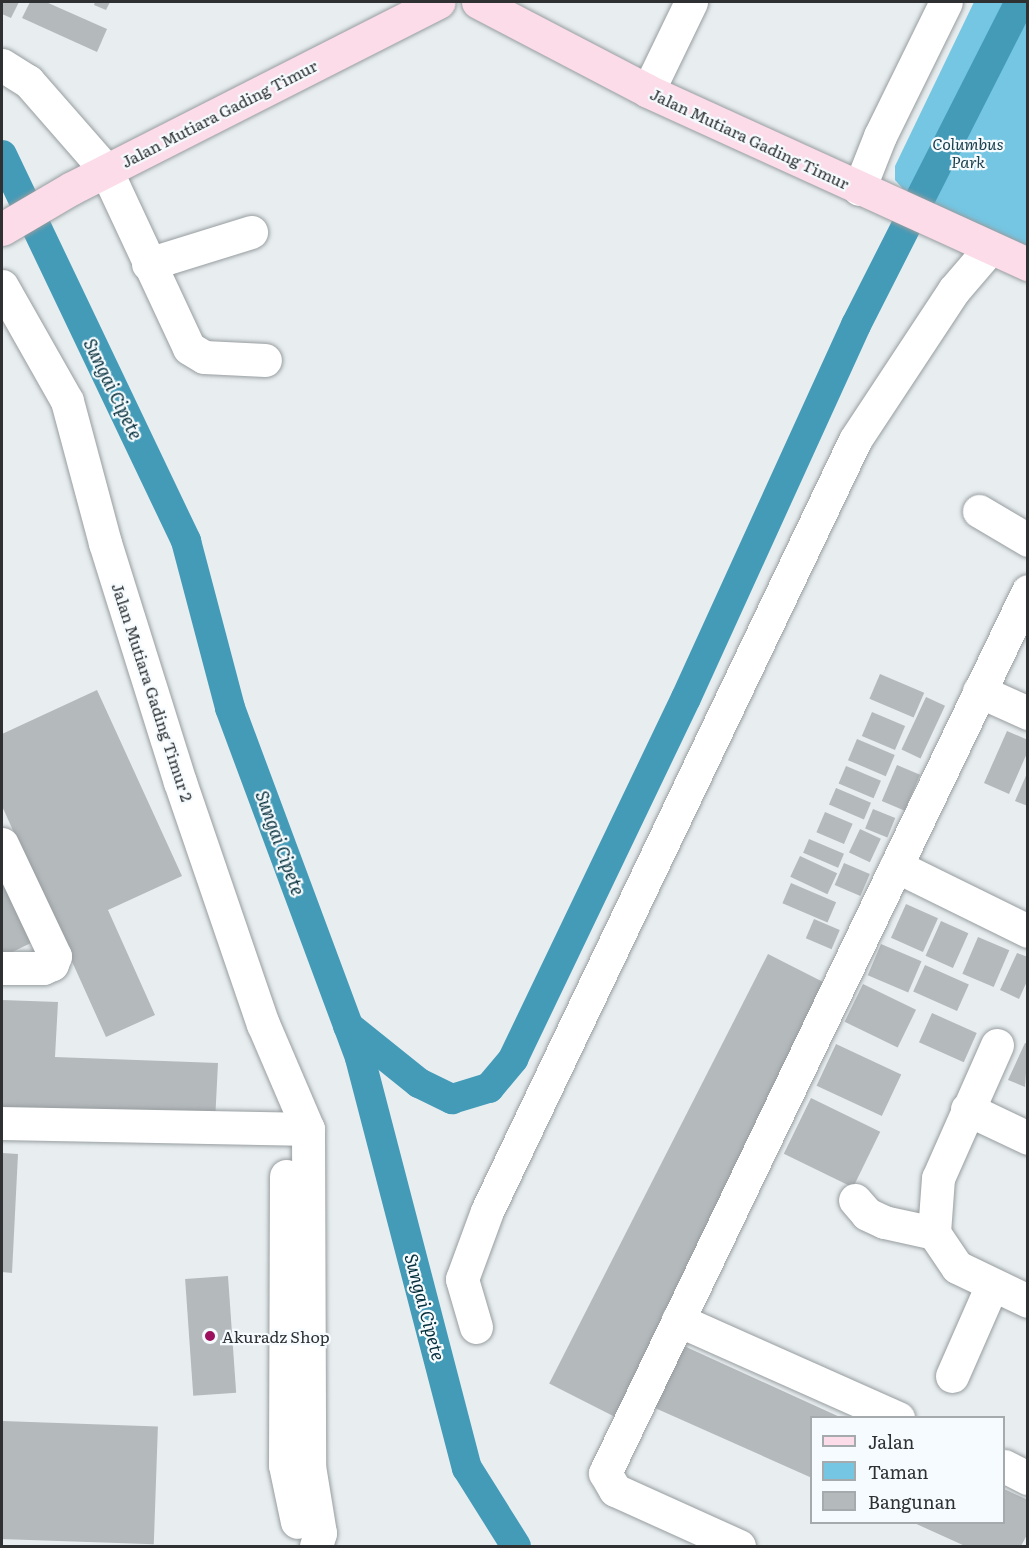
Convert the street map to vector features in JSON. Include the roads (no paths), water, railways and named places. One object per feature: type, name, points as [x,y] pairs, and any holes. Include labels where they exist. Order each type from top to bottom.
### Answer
[{"type":"main road","name":"Jalan Mutiara Gading Timur","points":[[2,229],[106,170],[439,2]]},
{"type":"main road","name":"Jalan Mutiara Gading Timur","points":[[478,2],[648,91],[872,195],[1028,264]]},
{"type":"street","points":[[648,91],[691,2]]},
{"type":"street","points":[[872,195],[880,136],[946,2]]},
{"type":"street","points":[[2,65],[28,81],[106,170],[189,348],[204,357],[265,360]]},
{"type":"street","points":[[148,264],[251,232]]},
{"type":"street","points":[[476,1327],[462,1279],[487,1211],[855,440],[954,290],[990,248]]},
{"type":"street","name":"Jalan Mutiara Gading Timur 2","points":[[2,286],[67,401],[105,543],[180,782],[297,1120],[309,1466],[320,1533],[316,1546]]},
{"type":"street","points":[[979,511],[1028,540]]},
{"type":"street","points":[[739,1546],[615,1490],[605,1473],[678,1320],[740,1198],[1028,591]]},
{"type":"street","points":[[979,691],[1028,714]]},
{"type":"street","points":[[2,844],[55,956],[52,964],[43,968],[2,968]]},
{"type":"street","points":[[896,866],[1028,931]]},
{"type":"street","points":[[997,1045],[938,1178],[934,1233],[957,1267],[990,1287],[1028,1301]]},
{"type":"street","points":[[967,1109],[1028,1138]]},
{"type":"street","points":[[2,1123],[297,1120]]},
{"type":"street","name":"Jalan Mutiara Gading Timur 2","points":[[297,1120],[285,1466],[294,1514],[303,1541],[310,1546]]},
{"type":"street","points":[[855,1200],[867,1214],[884,1222],[934,1233]]},
{"type":"street","points":[[952,1376],[990,1287]]},
{"type":"street","points":[[678,1320],[894,1416]]},
{"type":"street","points":[[1005,1466],[1028,1478]]},
{"type":"waterway","points":[[348,1026],[419,1083],[452,1099],[489,1088],[513,1059],[686,698],[856,325],[1020,2]]},
{"type":"waterway","name":"Sungai Cipete","points":[[2,155],[186,541],[230,708],[360,1058],[467,1468],[516,1546]]},
{"type":"place","name":"Akuradz Shop","points":[[210,1336]]},
{"type":"park label","name":"Columbus Park","points":[[968,152]]}]
